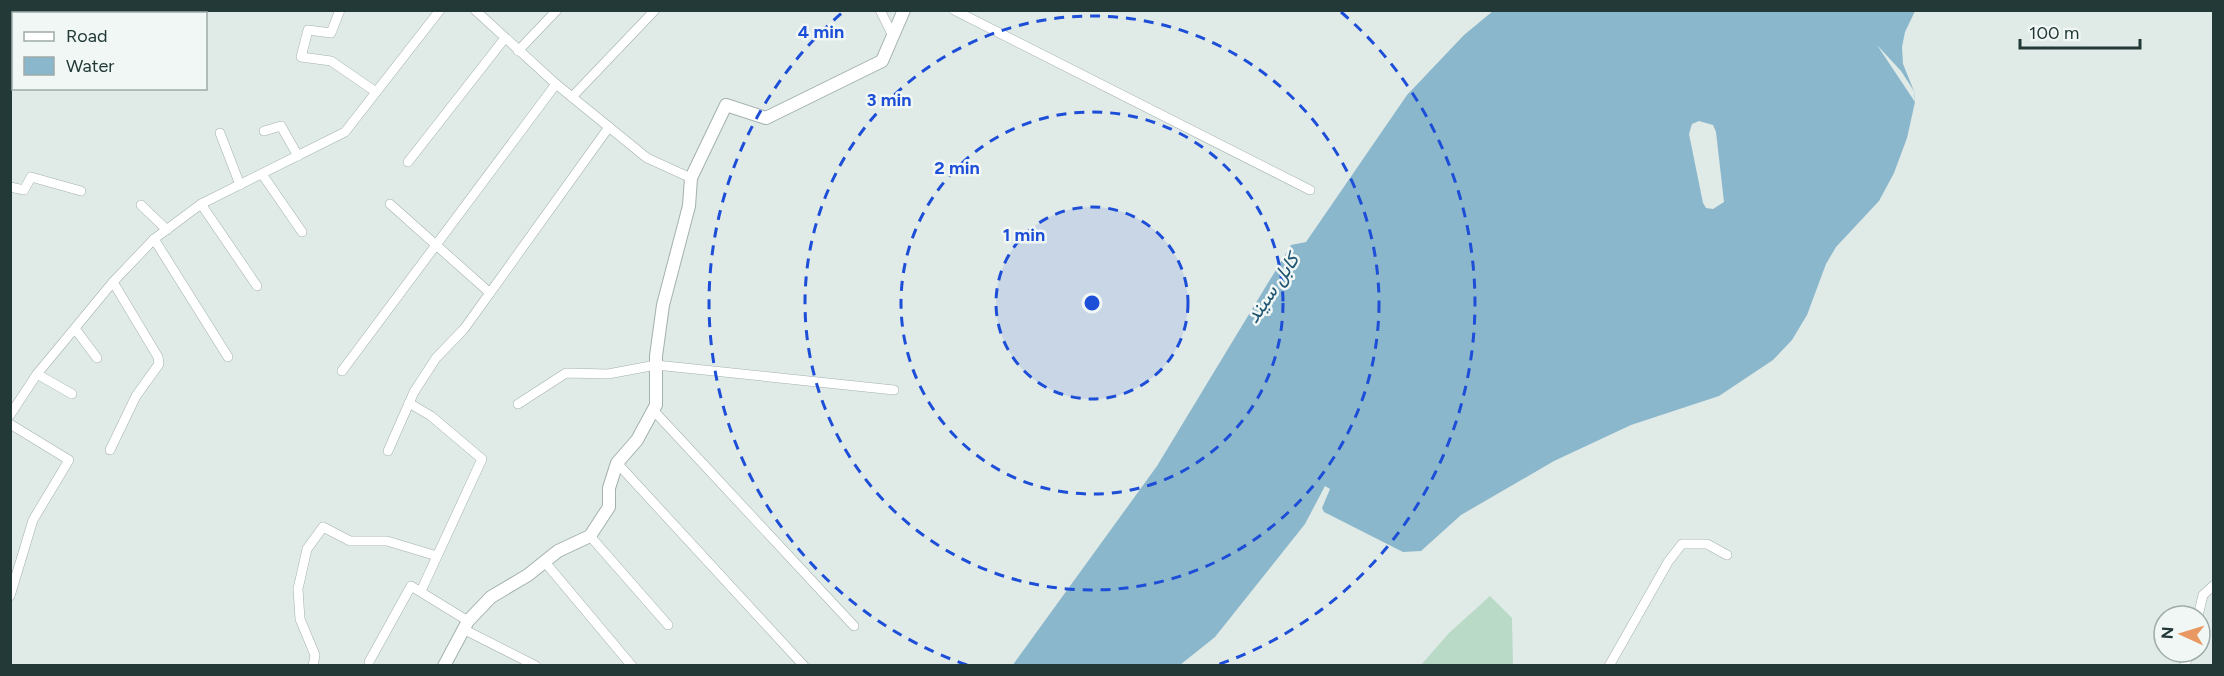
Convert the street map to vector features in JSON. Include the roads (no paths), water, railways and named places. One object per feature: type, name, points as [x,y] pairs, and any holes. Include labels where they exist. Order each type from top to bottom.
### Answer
[{"type":"street","points":[[340,10],[331,33],[308,30],[302,57],[331,61],[376,92]]},
{"type":"street","points":[[10,415],[37,374],[113,282],[154,239],[201,204],[345,132],[440,10]]},
{"type":"street","points":[[475,10],[556,84],[647,158],[691,178]]},
{"type":"street","points":[[518,51],[557,10]]},
{"type":"street","points":[[572,97],[655,10]]},
{"type":"street","points":[[880,10],[893,36]]},
{"type":"street","points":[[444,666],[466,625],[491,597],[528,575],[544,561],[590,536],[609,507],[609,488],[617,463],[637,440],[656,405],[656,365],[663,305],[689,206],[691,178],[726,105],[765,118],[882,61],[904,10]]},
{"type":"street","points":[[954,10],[1310,190]]},
{"type":"street","points":[[408,162],[505,38]]},
{"type":"street","points":[[342,371],[556,84]]},
{"type":"street","points":[[264,131],[281,126],[298,156]]},
{"type":"street","points":[[388,451],[409,403],[436,358],[464,329],[609,127]]},
{"type":"street","points":[[220,133],[240,185]]},
{"type":"street","points":[[262,174],[302,232]]},
{"type":"street","points":[[10,187],[24,190],[31,177],[81,191]]},
{"type":"street","points":[[201,204],[257,286]]},
{"type":"street","points":[[390,204],[490,293]]},
{"type":"street","points":[[141,205],[166,230]]},
{"type":"street","points":[[154,239],[228,357]]},
{"type":"street","points":[[110,450],[136,396],[159,364],[158,357],[113,282]]},
{"type":"street","points":[[75,330],[97,358]]},
{"type":"street","points":[[518,404],[566,373],[608,374],[656,365],[894,390]]},
{"type":"street","points":[[37,374],[72,394]]},
{"type":"street","points":[[409,403],[431,416],[482,459],[421,591]]},
{"type":"street","points":[[653,411],[854,626]]},
{"type":"street","points":[[10,424],[69,460],[33,520],[10,596]]},
{"type":"street","points":[[617,463],[804,666]]},
{"type":"street","points":[[313,666],[315,655],[300,620],[298,590],[307,549],[323,527],[350,542],[387,541],[437,556]]},
{"type":"street","points":[[590,536],[668,626]]},
{"type":"street","points":[[1609,666],[1668,562],[1682,544],[1707,544],[1726,555]]},
{"type":"street","points":[[544,561],[632,666]]},
{"type":"street","points":[[2201,604],[2203,595],[2214,585]]},
{"type":"street","points":[[369,662],[411,586],[466,625],[536,666]]},
{"type":"water","name":"کابل سيند","points":[[1493,11],[1915,11],[1905,32],[1902,47],[1903,64],[1914,91],[1915,102],[1907,138],[1894,173],[1879,201],[1836,247],[1826,264],[1807,315],[1792,340],[1773,360],[1719,396],[1631,425],[1554,461],[1461,515],[1421,551],[1403,552],[1324,512],[1322,508],[1330,489],[1325,486],[1305,524],[1215,637],[1180,665],[1012,666],[1157,466],[1291,245],[1306,242],[1407,95],[1464,35]],"holes":[[[1699,121],[1713,125],[1716,132],[1724,202],[1713,209],[1706,208],[1703,203],[1689,134],[1692,124]]]}]
